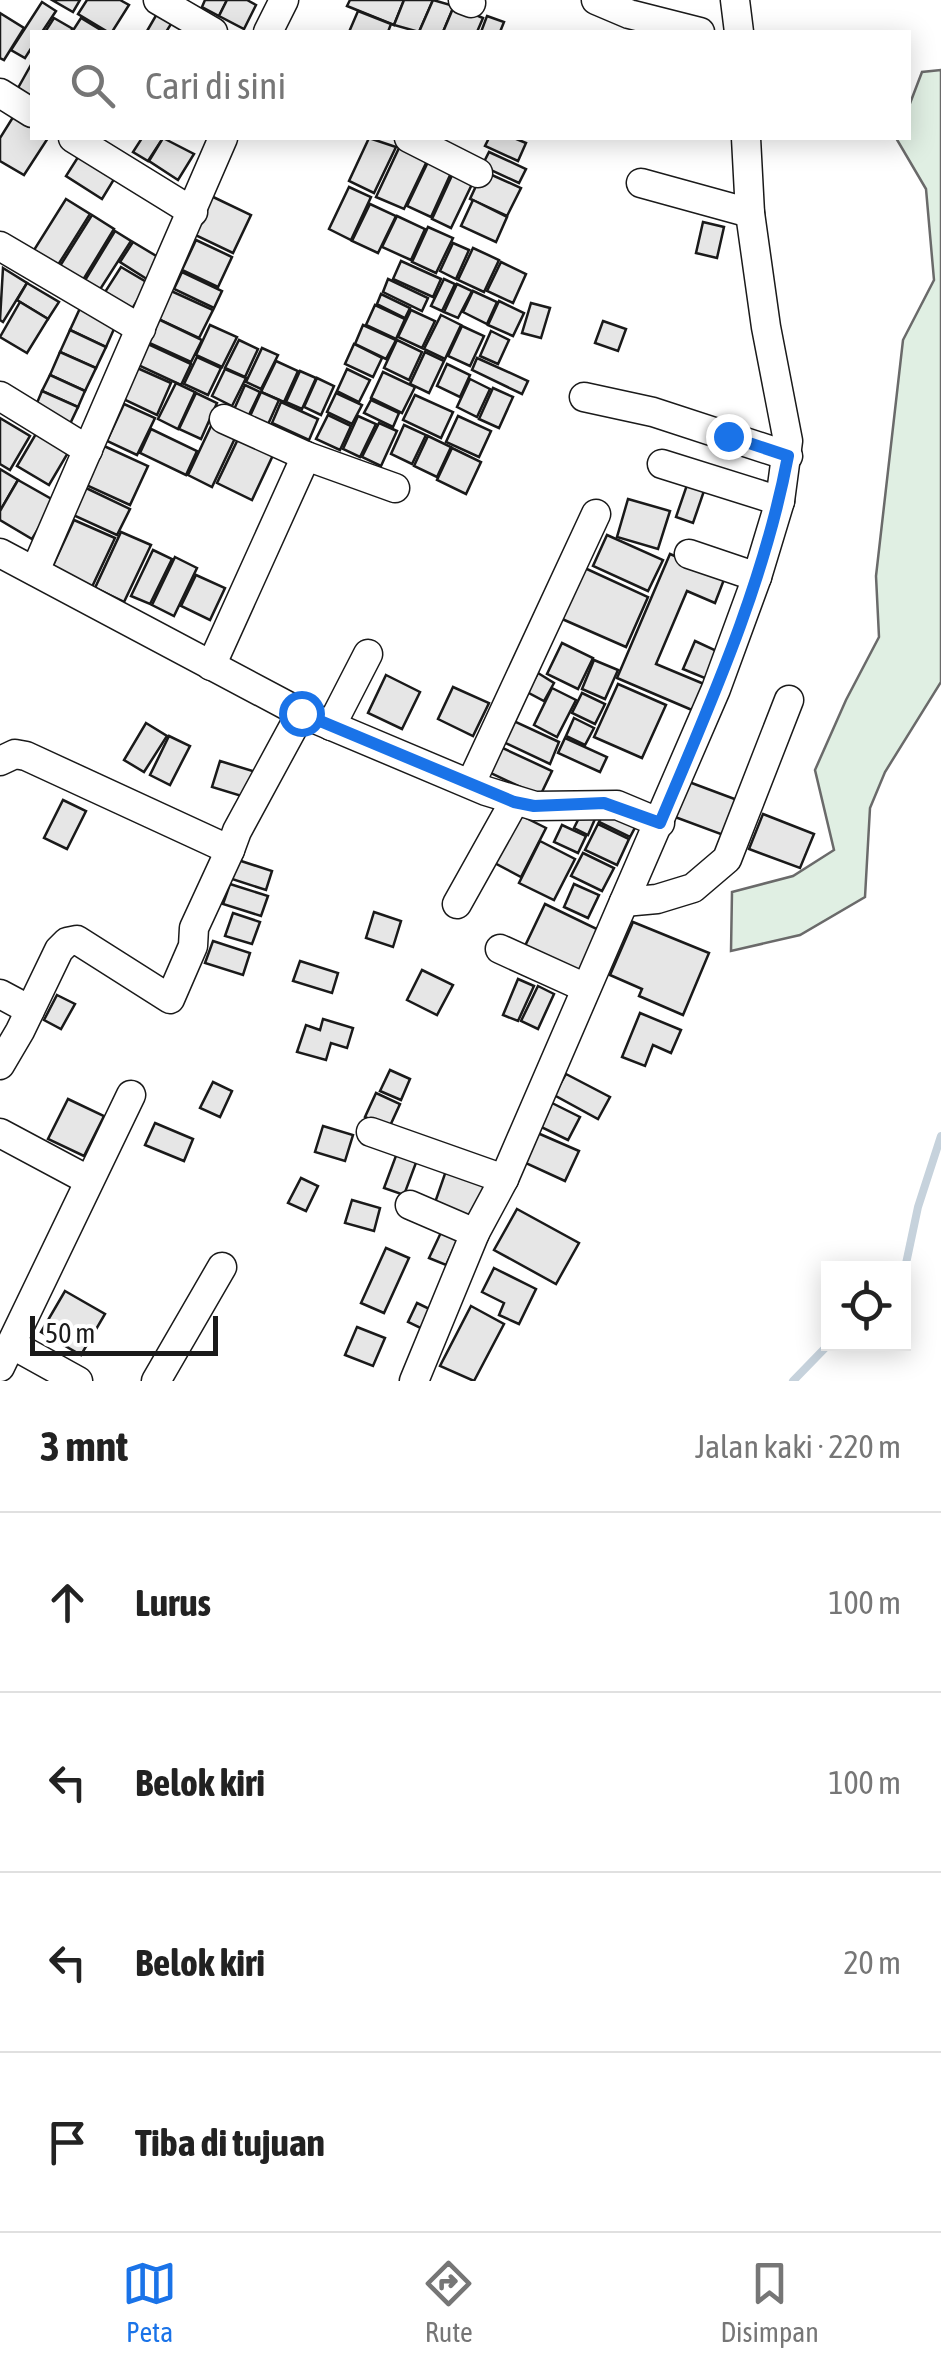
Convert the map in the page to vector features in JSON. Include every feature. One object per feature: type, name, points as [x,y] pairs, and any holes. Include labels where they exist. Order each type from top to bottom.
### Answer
[{"type":"street","points":[[158,0],[210,30]]},
{"type":"street","points":[[269,30],[284,0]]},
{"type":"street","points":[[596,0],[629,14],[692,30]]},
{"type":"street","points":[[735,0],[739,30]]},
{"type":"street","points":[[0,92],[30,112]]},
{"type":"street","points":[[76,140],[194,212]]},
{"type":"street","points":[[35,572],[223,140]]},
{"type":"street","points":[[413,140],[478,172]]},
{"type":"street","points":[[414,1381],[716,689],[780,501],[788,440],[766,327],[750,213],[746,140]]},
{"type":"street","points":[[641,183],[750,213]]},
{"type":"street","points":[[0,246],[141,329]]},
{"type":"street","points":[[0,396],[88,450]]},
{"type":"street","points":[[584,397],[653,412],[788,456]]},
{"type":"street","points":[[224,419],[306,456],[395,488]]},
{"type":"street","points":[[211,666],[306,456]]},
{"type":"street","points":[[662,464],[780,501]]},
{"type":"street","points":[[471,783],[596,514]]},
{"type":"street","points":[[0,554],[301,713],[514,802],[534,806],[604,803],[660,823]]},
{"type":"street","points":[[688,554],[757,577]]},
{"type":"street","points":[[331,726],[368,654]]},
{"type":"street","points":[[624,902],[657,899],[693,888],[727,858],[789,700]]},
{"type":"street","points":[[0,1065],[58,950],[67,942],[77,940],[170,999],[194,946],[194,928],[236,831],[301,713]]},
{"type":"street","points":[[0,761],[16,754],[26,756],[230,850]]},
{"type":"street","points":[[457,904],[514,802]]},
{"type":"street","points":[[500,949],[586,988]]},
{"type":"street","points":[[0,994],[30,1010]]},
{"type":"street","points":[[78,1381],[8,1337],[132,1096]]},
{"type":"street","points":[[371,1132],[504,1179]]},
{"type":"street","points":[[0,1133],[88,1180]]},
{"type":"street","points":[[410,1205],[476,1233]]},
{"type":"street","points":[[156,1381],[222,1268]]},
{"type":"green space","points":[[941,70],[941,682],[885,772],[870,808],[865,897],[800,935],[731,951],[732,892],[793,876],[834,850],[815,770],[879,637],[876,576],[903,340],[934,280],[926,189],[897,140],[911,140],[911,101],[922,72]]},
{"type":"building","points":[[52,0],[80,0],[73,12]]},
{"type":"building","points":[[87,0],[120,0],[129,5],[113,30],[105,30],[78,14]]},
{"type":"building","points":[[205,0],[227,0],[219,16],[202,7]]},
{"type":"building","points":[[227,0],[247,0],[256,5],[244,29],[219,16]]},
{"type":"building","points":[[350,0],[404,0],[394,25],[347,6]]},
{"type":"building","points":[[404,0],[433,0],[420,30],[394,25]]},
{"type":"building","points":[[433,0],[454,6],[444,30],[420,30]]},
{"type":"building","points":[[42,2],[56,11],[43,30],[30,30],[30,50],[25,58],[11,50]]},
{"type":"building","points":[[454,6],[483,18],[478,30],[444,30]]},
{"type":"building","points":[[358,11],[391,24],[389,30],[350,30]]},
{"type":"building","points":[[158,12],[173,21],[167,30],[148,30]]},
{"type":"building","points":[[0,13],[24,28],[4,60],[0,58]]},
{"type":"building","points":[[487,16],[504,22],[501,30],[482,30]]},
{"type":"building","points":[[54,18],[73,29],[72,30],[46,30]]},
{"type":"building","points":[[81,18],[101,30],[73,30]]},
{"type":"building","points":[[30,67],[30,96],[18,88]]},
{"type":"building","points":[[15,114],[30,123],[30,140],[47,140],[24,175],[0,161],[0,138]]},
{"type":"building","points":[[141,140],[162,140],[148,161],[133,152]]},
{"type":"building","points":[[162,140],[194,154],[178,180],[149,161]]},
{"type":"building","points":[[368,140],[396,147],[374,193],[349,181]]},
{"type":"building","points":[[488,140],[526,143],[518,161],[485,146]]},
{"type":"building","points":[[399,148],[427,161],[404,209],[376,197]]},
{"type":"building","points":[[489,152],[526,169],[519,183],[482,166]]},
{"type":"building","points":[[80,154],[116,176],[102,199],[66,176]]},
{"type":"building","points":[[428,162],[451,173],[431,217],[407,206]]},
{"type":"building","points":[[454,171],[474,180],[451,228],[432,219]]},
{"type":"building","points":[[483,171],[521,188],[507,216],[470,199]]},
{"type":"building","points":[[349,187],[371,197],[351,240],[329,229]]},
{"type":"building","points":[[209,195],[251,215],[233,253],[191,233]]},
{"type":"building","points":[[66,199],[90,214],[58,265],[34,250]]},
{"type":"building","points":[[473,200],[507,217],[496,242],[461,226]]},
{"type":"building","points":[[370,204],[396,216],[378,253],[352,241]]},
{"type":"building","points":[[92,215],[114,229],[83,280],[60,266]]},
{"type":"building","points":[[397,216],[425,229],[411,260],[382,247]]},
{"type":"building","points":[[703,222],[724,227],[717,258],[696,253]]},
{"type":"building","points":[[428,227],[453,238],[436,273],[412,262]]},
{"type":"building","points":[[115,231],[131,241],[99,291],[84,282]]},
{"type":"building","points":[[196,240],[232,257],[218,287],[182,270]]},
{"type":"building","points":[[133,242],[163,260],[150,281],[120,262]]},
{"type":"building","points":[[453,243],[469,250],[456,279],[440,271]]},
{"type":"building","points":[[473,248],[499,260],[484,292],[458,280]]},
{"type":"building","points":[[401,261],[441,279],[433,297],[393,279]]},
{"type":"building","points":[[501,262],[526,274],[513,303],[487,291]]},
{"type":"building","points":[[121,267],[148,283],[132,309],[105,292]]},
{"type":"building","points":[[3,268],[27,283],[3,322],[0,320]]},
{"type":"building","points":[[182,272],[222,291],[214,308],[174,289]]},
{"type":"building","points":[[388,279],[428,298],[422,311],[383,292]]},
{"type":"building","points":[[444,279],[455,284],[442,311],[431,306]]},
{"type":"building","points":[[27,283],[59,302],[48,319],[17,300]]},
{"type":"building","points":[[457,284],[472,291],[458,318],[444,312]]},
{"type":"building","points":[[169,290],[213,310],[199,338],[156,318]]},
{"type":"building","points":[[473,291],[497,302],[487,324],[463,312]]},
{"type":"building","points":[[381,294],[410,308],[405,318],[377,304]]},
{"type":"building","points":[[499,301],[524,313],[513,336],[488,325]]},
{"type":"building","points":[[20,302],[48,319],[27,353],[0,337]]},
{"type":"building","points":[[531,303],[550,308],[541,338],[522,333]]},
{"type":"building","points":[[82,304],[118,320],[106,347],[70,330]]},
{"type":"building","points":[[375,305],[405,319],[396,339],[366,325]]},
{"type":"building","points":[[411,310],[435,321],[422,348],[398,337]]},
{"type":"building","points":[[441,315],[461,325],[445,359],[424,349]]},
{"type":"building","points":[[156,318],[202,340],[191,362],[145,341]]},
{"type":"building","points":[[603,321],[626,329],[618,351],[595,343]]},
{"type":"building","points":[[210,325],[237,337],[222,367],[196,355]]},
{"type":"building","points":[[363,325],[396,340],[386,359],[355,344]]},
{"type":"building","points":[[462,326],[484,336],[470,366],[448,356]]},
{"type":"building","points":[[70,330],[106,347],[96,368],[60,352]]},
{"type":"building","points":[[491,331],[509,340],[498,364],[480,356]]},
{"type":"building","points":[[239,340],[258,349],[245,377],[225,368]]},
{"type":"building","points":[[397,340],[422,352],[409,380],[384,368]]},
{"type":"building","points":[[148,344],[191,364],[181,385],[138,365]]},
{"type":"building","points":[[354,344],[382,358],[373,377],[345,364]]},
{"type":"building","points":[[262,348],[278,355],[261,389],[246,382]]},
{"type":"building","points":[[60,352],[96,368],[85,391],[50,375]]},
{"type":"building","points":[[425,352],[444,361],[429,393],[410,384]]},
{"type":"building","points":[[197,357],[221,368],[208,395],[184,384]]},
{"type":"building","points":[[477,358],[528,381],[522,394],[472,370]]},
{"type":"building","points":[[276,361],[298,371],[284,402],[261,392]]},
{"type":"building","points":[[447,364],[470,375],[460,397],[437,386]]},
{"type":"building","points":[[135,367],[171,383],[157,415],[121,398]]},
{"type":"building","points":[[225,369],[246,378],[232,406],[212,396]]},
{"type":"building","points":[[347,369],[370,380],[359,402],[337,391]]},
{"type":"building","points":[[300,371],[316,378],[302,409],[286,402]]},
{"type":"building","points":[[383,372],[415,387],[402,413],[371,398]]},
{"type":"building","points":[[50,375],[85,391],[78,407],[42,391]]},
{"type":"building","points":[[317,378],[334,386],[321,415],[304,407]]},
{"type":"building","points":[[470,379],[490,389],[477,417],[457,407]]},
{"type":"building","points":[[176,383],[195,392],[178,429],[158,419]]},
{"type":"building","points":[[245,385],[260,392],[246,421],[232,414]]},
{"type":"building","points":[[493,388],[513,397],[499,428],[479,419]]},
{"type":"building","points":[[42,391],[78,407],[69,426],[34,410]]},
{"type":"building","points":[[261,392],[279,400],[265,431],[247,423]]},
{"type":"building","points":[[196,393],[217,403],[201,439],[179,429]]},
{"type":"building","points":[[336,393],[362,405],[352,424],[327,412]]},
{"type":"building","points":[[415,395],[453,412],[441,438],[403,420]]},
{"type":"building","points":[[371,400],[399,413],[393,427],[364,413]]},
{"type":"building","points":[[281,402],[318,419],[309,440],[272,423]]},
{"type":"building","points":[[124,404],[155,418],[137,455],[107,441]]},
{"type":"building","points":[[328,415],[351,426],[340,450],[316,439]]},
{"type":"building","points":[[358,416],[376,424],[360,457],[343,449]]},
{"type":"building","points":[[458,416],[491,431],[479,457],[446,442]]},
{"type":"building","points":[[0,418],[30,436],[10,470],[0,464]]},
{"type":"building","points":[[379,423],[397,431],[381,466],[362,457]]},
{"type":"building","points":[[212,424],[236,436],[212,487],[188,475]]},
{"type":"building","points":[[404,425],[426,435],[412,464],[391,454]]},
{"type":"building","points":[[40,427],[72,446],[49,485],[17,466]]},
{"type":"building","points":[[151,429],[197,451],[186,475],[140,453]]},
{"type":"building","points":[[428,436],[451,447],[437,477],[414,466]]},
{"type":"building","points":[[239,437],[274,453],[252,500],[217,483]]},
{"type":"building","points":[[104,446],[148,466],[130,505],[86,485]]},
{"type":"building","points":[[452,448],[481,462],[466,494],[437,480]]},
{"type":"building","points":[[0,469],[18,480],[0,511]]},
{"type":"building","points":[[18,480],[55,501],[32,539],[0,520],[0,511]]},
{"type":"building","points":[[688,482],[705,488],[693,523],[676,517]]},
{"type":"building","points":[[86,488],[130,509],[117,535],[73,515]]},
{"type":"building","points":[[628,499],[670,511],[658,549],[617,537]]},
{"type":"building","points":[[74,520],[115,538],[91,589],[51,570]]},
{"type":"building","points":[[121,532],[151,545],[124,602],[95,588]]},
{"type":"building","points":[[607,535],[663,560],[648,591],[593,566]]},
{"type":"building","points":[[153,550],[172,559],[150,604],[131,596]]},
{"type":"building","points":[[670,554],[725,577],[715,603],[687,591],[656,664],[704,684],[692,710],[617,678]]},
{"type":"building","points":[[175,557],[197,568],[174,616],[152,605]]},
{"type":"building","points":[[576,564],[648,597],[626,647],[553,615]]},
{"type":"building","points":[[196,575],[225,588],[210,620],[181,606]]},
{"type":"building","points":[[695,641],[719,652],[707,679],[683,669]]},
{"type":"building","points":[[562,643],[593,658],[578,689],[547,674]]},
{"type":"building","points":[[594,660],[618,670],[605,699],[582,689]]},
{"type":"building","points":[[538,673],[554,683],[544,701],[527,692]]},
{"type":"building","points":[[386,675],[420,692],[402,729],[368,713]]},
{"type":"building","points":[[618,684],[666,705],[642,758],[594,737]]},
{"type":"building","points":[[453,687],[489,703],[473,736],[438,719]]},
{"type":"building","points":[[552,688],[576,700],[557,737],[534,725]]},
{"type":"building","points":[[582,693],[605,704],[595,724],[572,713]]},
{"type":"building","points":[[505,717],[559,742],[550,764],[495,738]]},
{"type":"building","points":[[574,718],[594,728],[585,745],[566,736]]},
{"type":"building","points":[[146,723],[167,736],[144,772],[124,760]]},
{"type":"building","points":[[169,736],[190,746],[170,785],[150,775]]},
{"type":"building","points":[[565,738],[607,757],[600,772],[558,753]]},
{"type":"building","points":[[494,744],[552,771],[540,796],[482,769]]},
{"type":"building","points":[[220,761],[256,772],[248,798],[212,787]]},
{"type":"building","points":[[689,782],[740,801],[726,836],[675,817]]},
{"type":"building","points":[[63,800],[86,811],[67,849],[44,838]]},
{"type":"building","points":[[608,805],[639,820],[630,837],[599,822]]},
{"type":"building","points":[[585,806],[598,812],[588,835],[574,828]]},
{"type":"building","points":[[512,811],[546,828],[521,877],[487,859]]},
{"type":"building","points":[[763,814],[814,834],[800,868],[749,849]]},
{"type":"building","points":[[598,824],[629,839],[617,865],[585,850]]},
{"type":"building","points":[[562,825],[586,836],[578,853],[554,842]]},
{"type":"building","points":[[540,841],[575,859],[554,900],[519,883]]},
{"type":"building","points":[[583,853],[614,868],[602,891],[571,876]]},
{"type":"building","points":[[238,860],[272,871],[266,890],[232,879]]},
{"type":"building","points":[[230,884],[268,896],[261,916],[223,904]]},
{"type":"building","points":[[574,884],[599,895],[588,918],[564,907]]},
{"type":"building","points":[[545,904],[599,930],[579,971],[525,946]]},
{"type":"building","points":[[374,912],[401,921],[393,947],[366,938]]},
{"type":"building","points":[[233,913],[260,922],[252,944],[225,936]]},
{"type":"building","points":[[633,922],[709,953],[683,1015],[639,996],[642,989],[610,975]]},
{"type":"building","points":[[213,941],[250,953],[243,975],[205,963]]},
{"type":"building","points":[[300,961],[338,973],[332,993],[293,981]]},
{"type":"building","points":[[422,970],[453,985],[437,1015],[407,1000]]},
{"type":"building","points":[[518,979],[534,986],[518,1021],[503,1015]]},
{"type":"building","points":[[538,986],[554,994],[538,1029],[521,1021]]},
{"type":"building","points":[[57,995],[75,1004],[61,1029],[44,1020]]},
{"type":"building","points":[[640,1013],[681,1030],[671,1053],[653,1045],[645,1066],[622,1057]]},
{"type":"building","points":[[323,1019],[353,1028],[347,1048],[331,1043],[326,1060],[297,1052],[306,1025],[320,1030]]},
{"type":"building","points":[[390,1070],[410,1079],[401,1100],[380,1091]]},
{"type":"building","points":[[566,1074],[610,1097],[598,1119],[554,1095]]},
{"type":"building","points":[[213,1082],[232,1091],[220,1117],[200,1108]]},
{"type":"building","points":[[376,1093],[400,1104],[389,1128],[365,1117]]},
{"type":"building","points":[[68,1099],[104,1116],[84,1156],[48,1139]]},
{"type":"building","points":[[550,1102],[580,1117],[568,1140],[539,1126]]},
{"type":"building","points":[[155,1123],[193,1139],[184,1161],[145,1145]]},
{"type":"building","points":[[323,1126],[353,1135],[345,1161],[315,1152]]},
{"type":"building","points":[[533,1131],[579,1151],[565,1181],[519,1160]]},
{"type":"building","points":[[397,1153],[417,1160],[404,1195],[384,1188]]},
{"type":"building","points":[[448,1165],[487,1179],[470,1227],[431,1214]]},
{"type":"building","points":[[301,1178],[318,1186],[306,1211],[288,1203]]},
{"type":"building","points":[[352,1200],[380,1208],[374,1231],[345,1223]]},
{"type":"building","points":[[517,1209],[579,1243],[556,1284],[494,1250]]},
{"type":"building","points":[[444,1226],[461,1233],[446,1265],[429,1258]]},
{"type":"building","points":[[386,1248],[409,1258],[384,1313],[361,1303]]},
{"type":"building","points":[[494,1268],[536,1289],[519,1324],[499,1315],[504,1303],[482,1292]]},
{"type":"building","points":[[65,1291],[105,1314],[81,1355],[41,1332]]},
{"type":"building","points":[[417,1303],[438,1313],[429,1332],[408,1322]]},
{"type":"building","points":[[471,1306],[504,1324],[474,1381],[440,1366]]},
{"type":"building","points":[[357,1327],[385,1338],[373,1366],[345,1355]]},
{"type":"waterway","points":[[907,1261],[918,1207],[941,1136]]},
{"type":"waterway","points":[[793,1381],[822,1351]]},
{"type":"route","points":[[301,713],[514,802],[534,806],[604,803],[660,823],[757,577],[780,501],[788,456],[728,436]]}]
